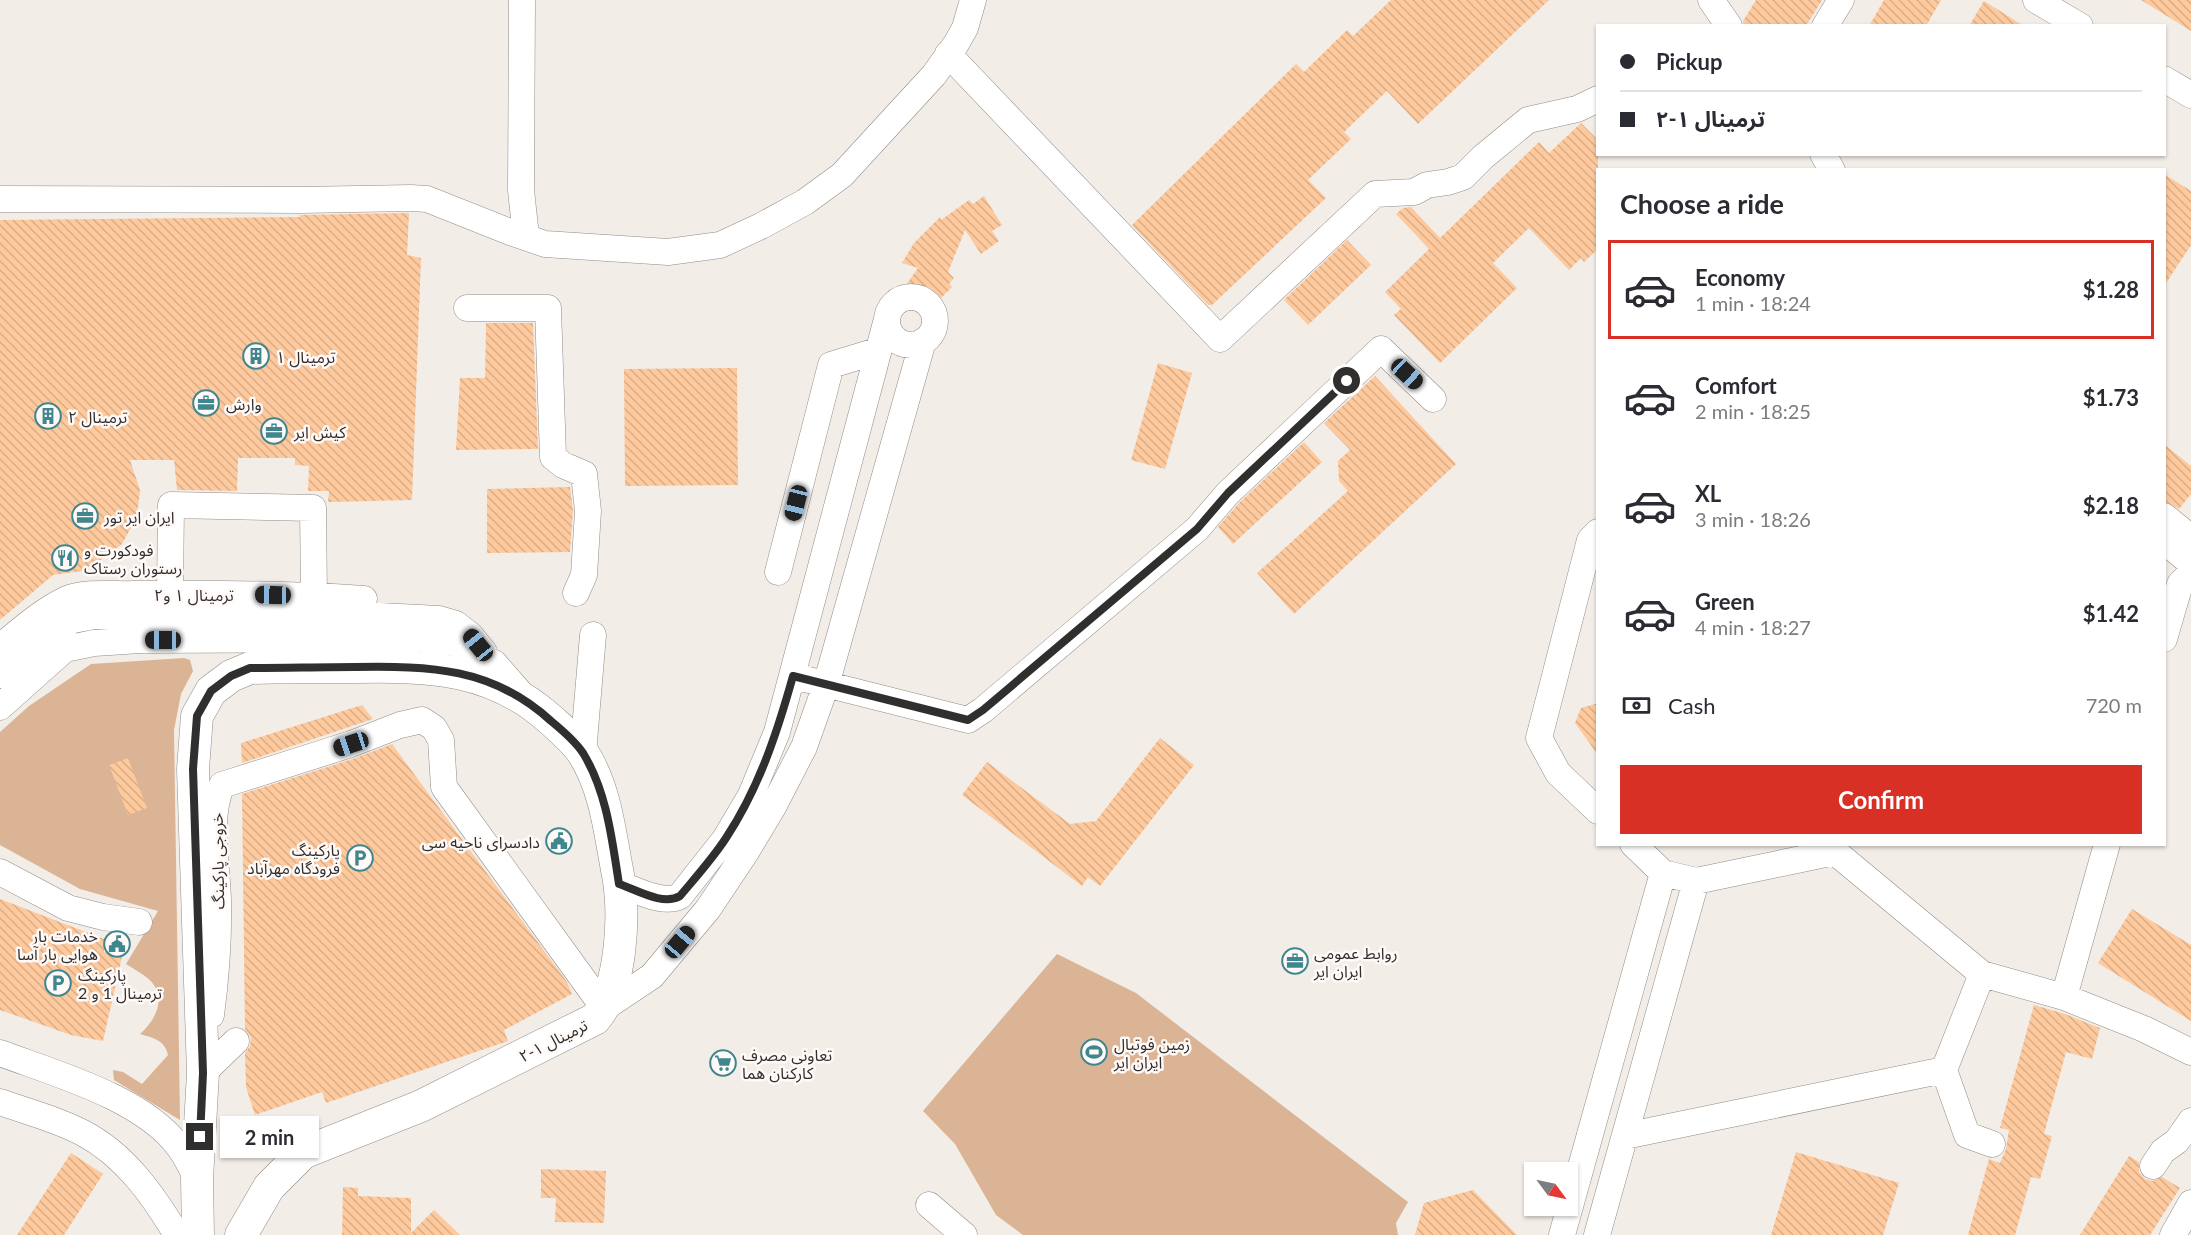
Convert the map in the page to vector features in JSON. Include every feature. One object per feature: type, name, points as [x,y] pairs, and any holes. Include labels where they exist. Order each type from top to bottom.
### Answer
[{"type":"main road","name":"ترمینال ۱-۲","points":[[198,1235],[203,1073],[193,769],[197,716],[211,691],[231,676],[250,668],[424,667],[475,676],[510,691],[538,709],[562,730],[582,753],[598,786],[607,816],[619,884],[621,917],[619,950],[604,1008],[595,1019],[421,1106],[303,1153],[269,1187],[241,1235]]},
{"type":"street","points":[[522,0],[521,190],[526,237]]},
{"type":"street","points":[[0,199],[427,199],[546,244],[668,252],[720,245],[805,202],[842,175],[934,75],[965,28],[973,0]]},
{"type":"street","points":[[1711,0],[1728,24]]},
{"type":"street","points":[[1826,24],[1841,0]]},
{"type":"street","points":[[2036,0],[2077,24]]},
{"type":"street","points":[[948,54],[1220,339],[1375,194],[1414,192],[1426,185],[1463,177],[1483,157],[1528,120],[1577,109],[1596,100]]},
{"type":"street","points":[[2166,80],[2191,95]]},
{"type":"street","points":[[619,884],[664,899],[673,900],[680,896],[725,839],[752,795],[777,732],[793,676],[877,351],[888,315],[891,306],[898,300],[917,297],[932,308],[935,317],[934,326],[930,335],[923,341],[905,344],[890,333],[887,324],[888,315]]},
{"type":"street","points":[[467,308],[548,308],[553,457],[562,465],[584,474],[588,511],[584,575],[576,593]]},
{"type":"street","points":[[604,1008],[651,976],[708,909],[773,807],[804,747],[826,685],[923,341]]},
{"type":"street","points":[[793,676],[968,720],[992,703],[1197,529],[1228,493],[1381,349],[1433,399]]},
{"type":"street","points":[[778,572],[831,365],[877,351]]},
{"type":"street","points":[[170,594],[171,505],[313,508],[314,596]]},
{"type":"street","points":[[2166,518],[2191,538]]},
{"type":"street","points":[[1596,534],[1590,540],[1539,738],[1558,773],[1596,809]]},
{"type":"street","points":[[2166,543],[2191,563]]},
{"type":"street","points":[[2166,632],[2180,584],[2191,573]]},
{"type":"street","name":"ترمینال ۱ و۲","points":[[0,647],[38,617],[68,599],[89,595],[314,596],[397,601],[435,619]]},
{"type":"street","points":[[0,675],[52,633],[73,620],[95,616],[360,615],[435,619],[456,624],[470,635],[528,702]]},
{"type":"street","points":[[582,753],[593,634]]},
{"type":"street","points":[[0,707],[65,649],[94,643],[140,640],[415,639],[453,643],[494,663]]},
{"type":"street","name":"خروجی پارکینگ","points":[[203,1073],[217,970],[218,901],[214,812],[222,785],[351,744],[400,725],[423,720],[434,728],[441,740],[444,787],[604,1008]]},
{"type":"street","points":[[1635,846],[1663,873],[1696,881],[1835,852],[1982,974],[2064,997],[2144,1029],[2191,1052]]},
{"type":"street","points":[[2064,997],[2106,846]]},
{"type":"street","points":[[0,872],[68,908],[103,917],[139,922]]},
{"type":"street","points":[[1562,1235],[1663,873]]},
{"type":"street","points":[[1597,1235],[1696,881]]},
{"type":"street","points":[[1982,974],[1944,1070],[1967,1135],[1992,1144]]},
{"type":"street","points":[[203,1073],[236,1041]]},
{"type":"street","points":[[0,1053],[106,1094],[151,1119],[179,1147],[198,1179]]},
{"type":"street","points":[[1625,1136],[1944,1070]]},
{"type":"street","points":[[0,1102],[84,1133],[111,1151],[136,1176],[162,1210],[177,1235]]},
{"type":"street","points":[[2153,1166],[2163,1151],[2177,1141],[2191,1121]]},
{"type":"street","points":[[2173,1235],[2191,1203]]},
{"type":"street","points":[[929,1205],[964,1235]]},
{"type":"shaded area","points":[[184,658],[190,660],[193,671],[181,694],[174,730],[180,1120],[114,1080],[113,1070],[123,1072],[142,1084],[168,1055],[161,1043],[154,1038],[140,1034],[155,1014],[159,999],[157,991],[146,977],[126,964],[158,911],[80,889],[0,845],[0,732],[29,706],[91,664]]},
{"type":"shaded area","name":"زمین فوتبال ایران ایر","points":[[1057,954],[1136,993],[1408,1202],[1396,1223],[1398,1235],[1023,1235],[996,1215],[955,1144],[923,1111]]},
{"type":"building","points":[[1391,0],[1549,0],[1418,124],[1387,91],[1344,132],[1351,139],[1308,180],[1326,198],[1212,305],[1208,305],[1132,225],[1296,64],[1304,72],[1347,30],[1353,36]]},
{"type":"building","points":[[1756,0],[1822,0],[1807,24],[1744,24],[1743,21]]},
{"type":"building","points":[[1884,0],[1941,0],[1927,24],[1870,24]]},
{"type":"building","points":[[2141,0],[2191,0],[2191,31]]},
{"type":"building","points":[[1984,1],[2021,24],[1970,24]]},
{"type":"building","points":[[1581,123],[1596,138],[1598,168],[1596,168],[1596,251],[1584,262],[1581,258],[1569,270],[1529,228],[1493,263],[1517,288],[1440,363],[1394,315],[1401,309],[1385,292],[1429,249],[1396,214],[1403,208],[1411,207],[1440,238],[1539,142],[1549,153]]},
{"type":"building","points":[[2166,175],[2191,191],[2191,245],[2166,283]]},
{"type":"building","points":[[984,196],[1002,225],[992,231],[999,241],[981,254],[965,230],[948,272],[954,278],[949,284],[952,287],[941,298],[931,288],[926,294],[901,292],[918,268],[902,263],[914,243],[940,217],[941,220],[969,200],[973,204]]},
{"type":"building","name":"ترمینال ۱","points":[[409,213],[407,255],[421,258],[412,500],[328,502],[329,491],[308,491],[309,466],[295,465],[295,458],[238,458],[237,491],[177,490],[174,460],[130,460],[140,490],[137,517],[122,544],[82,571],[53,575],[0,620],[0,220],[300,217],[300,215]]},
{"type":"building","points":[[1347,240],[1371,265],[1308,325],[1284,300]]},
{"type":"building","points":[[486,323],[533,323],[538,449],[456,450],[460,378],[485,378]]},
{"type":"building","points":[[1158,363],[1192,373],[1165,469],[1131,460]]},
{"type":"building","points":[[737,368],[738,485],[625,486],[624,369]]},
{"type":"building","points":[[1375,376],[1456,464],[1294,614],[1257,573],[1348,491],[1339,481],[1338,461],[1350,450],[1324,423]]},
{"type":"building","points":[[1304,442],[1322,462],[1233,544],[1218,527],[1239,503]]},
{"type":"building","points":[[2166,446],[2191,466],[2191,494],[2179,509],[2166,502]]},
{"type":"building","points":[[570,487],[573,511],[570,552],[487,553],[487,489]]},
{"type":"building","points":[[1596,704],[1596,752],[1575,723],[1581,708]]},
{"type":"building","points":[[362,705],[373,719],[242,763],[241,743]]},
{"type":"building","points":[[1160,738],[1194,765],[1100,886],[1088,877],[1082,886],[962,795],[987,762],[1070,824],[1096,821]]},
{"type":"building","name":"پارکینگ فرودگاه مهرآباد","points":[[392,744],[567,982],[572,994],[504,1030],[508,1041],[326,1103],[322,1092],[255,1115],[246,1087],[245,1053],[250,1046],[251,1038],[245,1029],[242,794],[356,758]]},
{"type":"building","points":[[128,758],[147,808],[128,815],[109,765]]},
{"type":"building","name":"پارکینگ ترمینال 1 و 2","points":[[0,899],[104,939],[104,952],[122,957],[103,1041],[71,1035],[0,1010]]},
{"type":"building","points":[[2132,909],[2191,945],[2191,1021],[2098,963]]},
{"type":"building","points":[[2034,1005],[2100,1028],[2092,1059],[2066,1052],[2044,1134],[2052,1136],[2040,1179],[2031,1177],[2015,1235],[1968,1235],[1989,1159],[2000,1163],[2006,1149],[2009,1130],[2000,1128]]},
{"type":"building","points":[[1796,1152],[1899,1183],[1883,1235],[1771,1235]]},
{"type":"building","points":[[71,1153],[103,1174],[64,1235],[17,1235]]},
{"type":"building","points":[[2129,1156],[2139,1162],[2139,1172],[2145,1179],[2153,1181],[2162,1177],[2180,1188],[2150,1235],[2080,1235]]},
{"type":"building","points":[[541,1169],[606,1171],[604,1223],[555,1222],[556,1198],[541,1198]]},
{"type":"building","points":[[343,1187],[358,1188],[358,1196],[411,1198],[411,1233],[434,1210],[460,1235],[342,1235]]},
{"type":"building","points":[[1473,1190],[1517,1235],[1415,1235],[1424,1203]]},
{"type":"place","name":"ترمینال ۱","points":[[256,356]]},
{"type":"place","name":"وارش","points":[[206,403]]},
{"type":"place","name":"ترمینال ۲","points":[[48,416]]},
{"type":"place","name":"کیش ایر","points":[[274,431]]},
{"type":"place","name":"ایران ایر تور","points":[[85,516]]},
{"type":"place","name":"فودکورت و رستوران رستاک","points":[[65,558]]},
{"type":"place","name":"دادسرای ناحیه سی","points":[[559,841]]},
{"type":"place","name":"پارکینگ فرودگاه مهرآباد","points":[[360,858]]},
{"type":"place","name":"خدمات بار هوایی بار آسا","points":[[117,944]]},
{"type":"place","name":"روابط عمومی ایران ایر","points":[[1295,961]]},
{"type":"place","name":"پارکینگ ترمینال 1 و 2","points":[[58,983]]},
{"type":"place","name":"زمین فوتبال ایران ایر","points":[[1094,1052]]},
{"type":"place","name":"تعاونی مصرف کارکنان هما","points":[[723,1063]]},
{"type":"route","points":[[200,1137],[203,1073],[193,769],[197,716],[211,691],[231,676],[250,668],[394,666],[434,668],[475,676],[510,691],[538,709],[573,741],[582,753],[594,777],[607,816],[619,884],[673,900],[680,896],[725,839],[752,795],[777,732],[793,676],[968,720],[983,710],[1197,529],[1228,493],[1347,381]]}]
